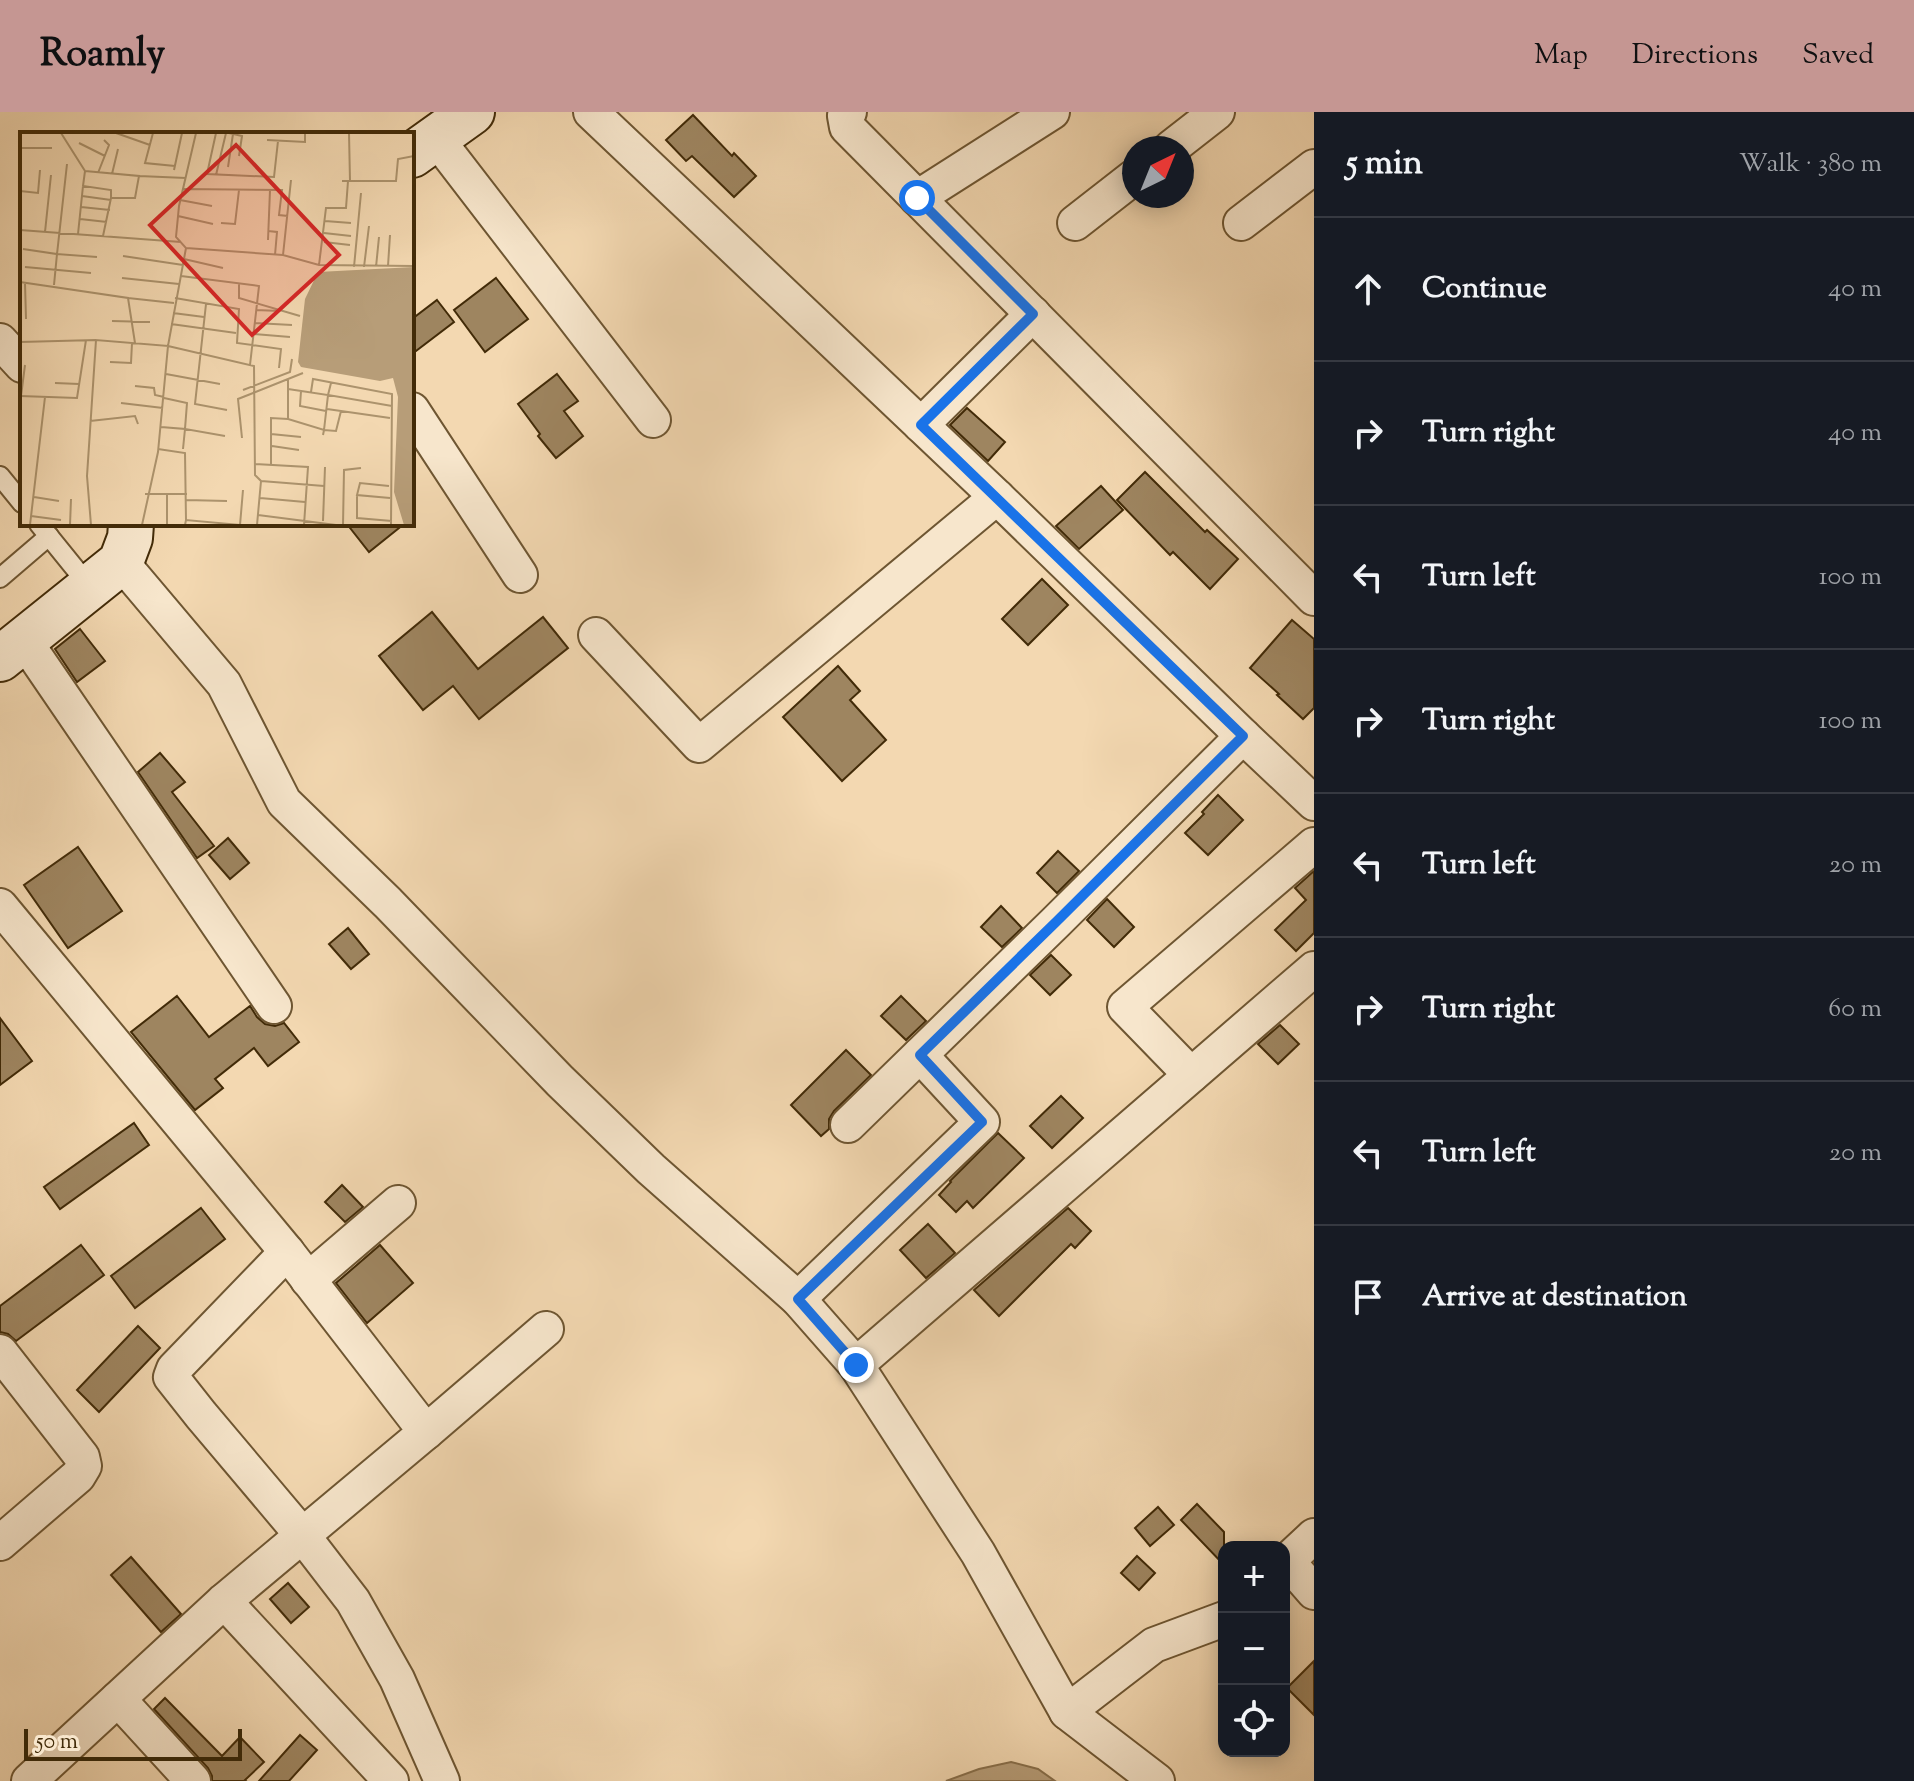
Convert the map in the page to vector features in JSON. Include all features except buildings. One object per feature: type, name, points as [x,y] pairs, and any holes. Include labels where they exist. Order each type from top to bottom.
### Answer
[{"type":"main road","points":[[424,146],[472,112]]},
{"type":"main road","points":[[12,649],[114,558]]},
{"type":"street","points":[[591,112],[1314,803]]},
{"type":"street","points":[[849,112],[845,116],[847,127],[1314,598]]},
{"type":"street","points":[[917,198],[1052,112]]},
{"type":"street","points":[[1186,136],[1217,112]]},
{"type":"street","points":[[424,146],[653,420]]},
{"type":"street","points":[[1241,223],[1314,167]]},
{"type":"street","points":[[1075,223],[1122,186]]},
{"type":"street","points":[[921,425],[1033,314]]},
{"type":"street","points":[[0,341],[20,363]]},
{"type":"street","points":[[414,413],[520,575]]},
{"type":"street","points":[[596,635],[699,745],[997,497]]},
{"type":"street","points":[[114,558],[224,684],[284,802],[628,1147],[798,1299],[856,1365],[978,1553],[1067,1712],[1157,1781]]},
{"type":"street","points":[[12,649],[274,1006]]},
{"type":"street","points":[[848,1125],[1243,736]]},
{"type":"street","points":[[1191,1075],[1125,1007],[1314,845]]},
{"type":"street","points":[[0,906],[287,1252],[426,1432]]},
{"type":"street","points":[[856,1365],[1314,969]]},
{"type":"street","points":[[798,1299],[982,1122],[920,1055]]},
{"type":"street","points":[[308,1280],[398,1203]]},
{"type":"street","points":[[287,1252],[174,1369],[171,1377],[353,1601],[397,1679],[442,1781]]},
{"type":"street","points":[[29,1781],[224,1601],[546,1329]]},
{"type":"street","points":[[0,1352],[82,1457],[84,1466],[78,1476],[0,1543]]},
{"type":"street","points":[[1290,1559],[1314,1536]]},
{"type":"street","points":[[1290,1567],[1314,1592]]},
{"type":"street","points":[[224,1601],[391,1781]]},
{"type":"street","points":[[1067,1712],[1154,1645],[1218,1622]]},
{"type":"street","points":[[118,1699],[193,1781]]},
{"type":"lane","points":[[0,476],[20,501]]},
{"type":"lane","points":[[0,578],[44,530],[114,558]]},
{"type":"shaded area","points":[[1011,1762],[1038,1769],[1055,1781],[946,1781],[979,1769]]},
{"type":"route","points":[[856,1365],[798,1299],[982,1122],[920,1055],[1243,736],[921,425],[1033,314],[917,198]]}]
